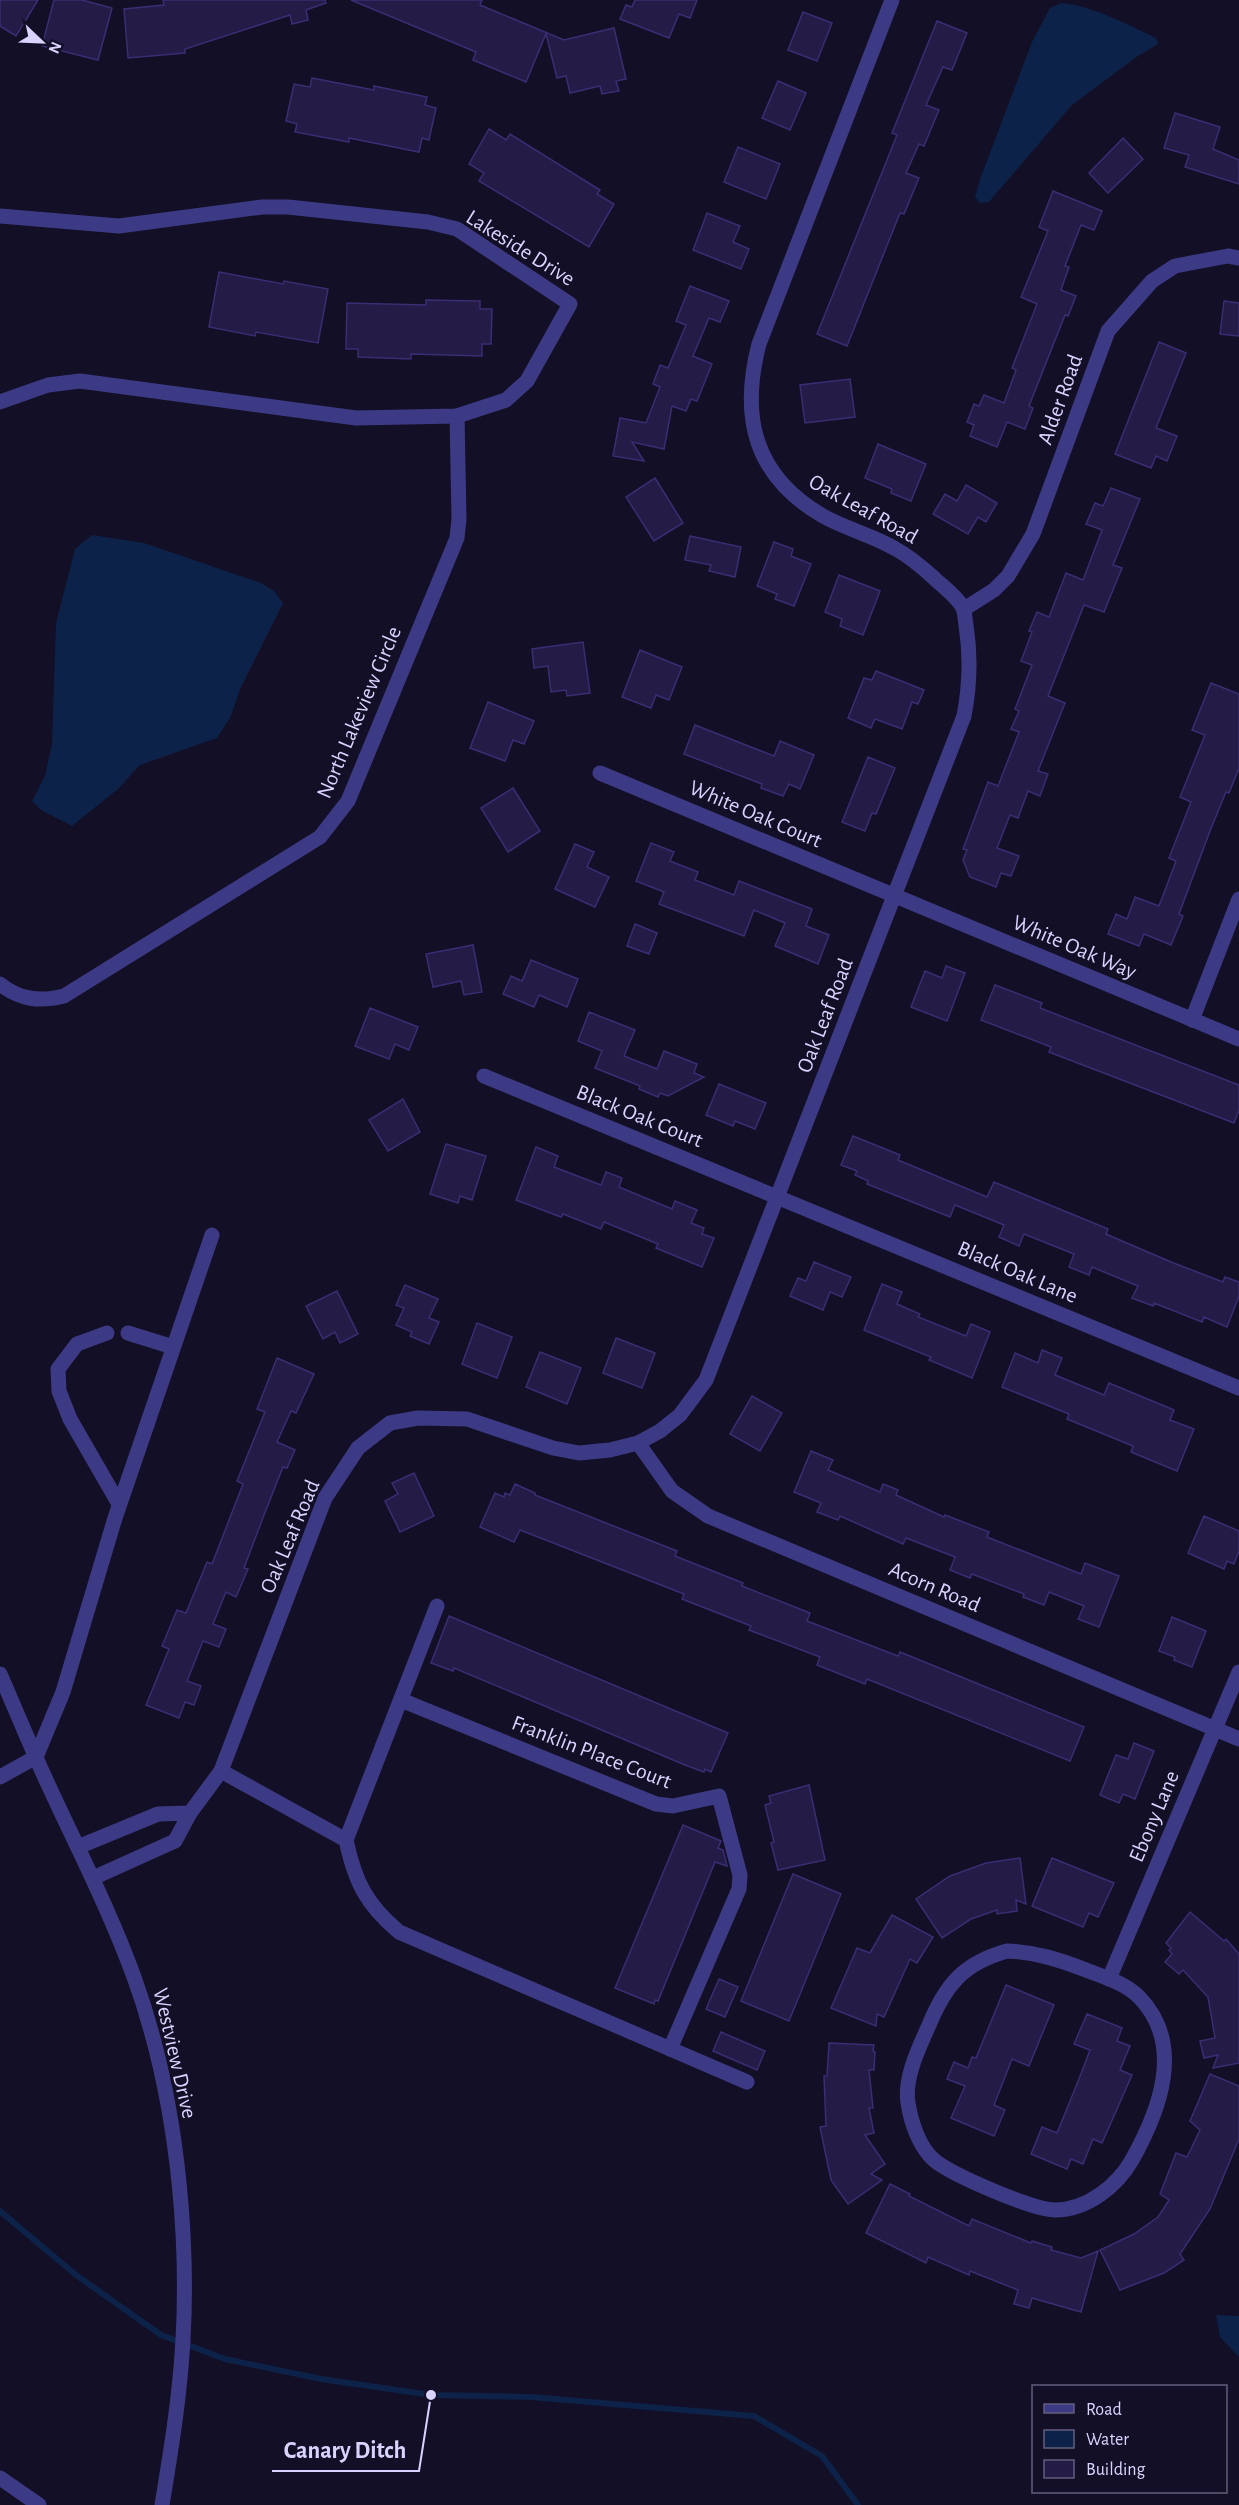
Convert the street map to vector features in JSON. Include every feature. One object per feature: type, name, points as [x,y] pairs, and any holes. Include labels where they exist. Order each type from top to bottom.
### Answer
[{"type":"street","name":"Oak Leaf Road","points":[[93,1878],[176,1840],[190,1813],[221,1771],[325,1498],[358,1448],[390,1422],[418,1418],[467,1419],[552,1448],[579,1453],[638,1443],[660,1431],[680,1414],[706,1380],[964,716],[969,688],[970,661],[964,609],[919,564],[893,547],[822,515],[787,489],[762,454],[750,404],[752,372],[759,344],[892,0]]},
{"type":"street","name":"Lakeside Drive","points":[[0,216],[119,226],[262,207],[288,207],[428,222],[457,229],[570,304],[527,381],[506,400],[457,416],[356,418],[80,381],[48,385],[0,402]]},
{"type":"street","name":"Alder Road","points":[[964,609],[994,590],[1008,576],[1033,534],[1108,331],[1152,281],[1175,266],[1228,256],[1239,258]]},
{"type":"street","name":"North Lakeview Circle","points":[[0,984],[10,992],[28,999],[47,1000],[64,996],[320,837],[336,819],[348,801],[457,537],[459,519],[457,416]]},
{"type":"street","name":"White Oak Court","points":[[600,773],[894,895]]},
{"type":"street","name":"White Oak Way","points":[[894,895],[1239,1039]]},
{"type":"street","points":[[1192,1020],[1239,899]]},
{"type":"street","name":"Black Oak Court","points":[[484,1076],[779,1197]]},
{"type":"street","name":"Black Oak Lane","points":[[779,1197],[1239,1388]]},
{"type":"street","points":[[0,1778],[36,1757],[63,1692],[120,1504],[212,1235]]},
{"type":"street","points":[[107,1333],[77,1344],[58,1369],[58,1391],[70,1419],[120,1504]]},
{"type":"street","points":[[128,1333],[173,1347]]},
{"type":"street","name":"Acorn Road","points":[[638,1443],[672,1491],[708,1516],[1239,1739]]},
{"type":"street","points":[[437,1606],[346,1840],[353,1869],[363,1895],[380,1916],[399,1932],[747,2082]]},
{"type":"street","name":"Ebony Lane","points":[[1109,1979],[1239,1672]]},
{"type":"street","name":"Westview Drive","points":[[0,1674],[93,1878],[134,1977],[166,2088],[181,2221],[184,2301],[178,2397],[162,2505]]},
{"type":"street","name":"Franklin Place Court","points":[[401,1700],[656,1804],[673,1806],[719,1796],[740,1875],[739,1889],[670,2049]]},
{"type":"street","points":[[221,1771],[346,1840]]},
{"type":"street","points":[[78,1847],[158,1814],[190,1813]]},
{"type":"street","points":[[1008,1952],[1049,1956],[1109,1979],[1138,1996],[1153,2015],[1162,2035],[1166,2057],[1164,2082],[1156,2107],[1137,2152],[1125,2173],[1109,2189],[1090,2201],[1055,2210],[1027,2203],[960,2177],[933,2159],[921,2142],[912,2120],[908,2101],[908,2079],[934,2011],[952,1982],[987,1957],[1008,1952]]},
{"type":"street","points":[[0,2478],[39,2505]]},
{"type":"water","points":[[1061,3],[1110,16],[1156,38],[1158,44],[1072,105],[989,202],[980,203],[975,197],[980,179],[1032,42],[1050,8]]},
{"type":"water","points":[[92,535],[144,543],[261,583],[274,591],[283,603],[241,687],[231,716],[217,738],[140,765],[118,789],[72,826],[41,810],[32,801],[45,776],[52,744],[56,623],[75,549]]},
{"type":"water","points":[[1216,2315],[1239,2316],[1239,2357],[1220,2337]]},
{"type":"building","points":[[0,0],[38,0],[16,36],[0,26]]},
{"type":"building","points":[[54,0],[82,0],[112,8],[98,60],[42,46]]},
{"type":"building","points":[[163,0],[325,0],[326,3],[306,10],[308,20],[292,24],[290,15],[185,49],[185,53],[128,58],[124,9],[164,5]]},
{"type":"building","points":[[351,0],[482,0],[480,5],[564,40],[614,28],[626,79],[616,81],[619,91],[602,94],[600,86],[570,93],[566,76],[557,78],[546,34],[526,82],[473,60],[476,52]]},
{"type":"building","points":[[635,0],[697,0],[690,18],[679,14],[669,38],[620,19],[626,5],[632,7]]},
{"type":"building","points":[[803,12],[832,23],[817,61],[788,50]]},
{"type":"building","points":[[937,21],[967,33],[952,70],[943,67],[926,105],[939,110],[924,146],[919,144],[906,173],[919,178],[904,214],[900,213],[847,346],[817,334],[897,135],[892,133]]},
{"type":"building","points":[[312,78],[374,90],[374,86],[427,97],[425,105],[436,108],[429,140],[422,138],[419,152],[349,138],[349,142],[295,132],[297,124],[286,121],[294,84],[310,87]]},
{"type":"building","points":[[778,81],[806,93],[790,130],[762,118]]},
{"type":"building","points":[[1175,113],[1220,127],[1213,149],[1239,160],[1239,184],[1185,167],[1189,155],[1164,148]]},
{"type":"building","points":[[489,129],[506,140],[510,134],[600,190],[597,194],[614,204],[589,247],[479,181],[484,173],[469,164]]},
{"type":"building","points":[[1123,138],[1143,159],[1108,193],[1089,173]]},
{"type":"building","points":[[738,147],[780,164],[766,199],[724,182]]},
{"type":"building","points":[[1053,191],[1102,211],[1094,230],[1081,225],[1065,266],[1069,267],[1061,290],[1076,296],[1068,316],[1065,315],[1029,406],[1033,408],[1025,429],[1007,422],[997,447],[970,436],[974,425],[967,422],[974,404],[979,406],[984,395],[1004,403],[1016,370],[1012,368],[1037,304],[1021,297],[1048,231],[1039,227]]},
{"type":"building","points":[[707,213],[740,226],[733,242],[749,249],[741,269],[693,250]]},
{"type":"building","points":[[219,272],[283,284],[284,281],[328,289],[318,343],[256,332],[255,336],[209,327]]},
{"type":"building","points":[[690,286],[729,301],[720,322],[709,318],[693,356],[712,364],[697,401],[691,399],[686,411],[672,406],[664,449],[632,442],[644,461],[613,456],[620,418],[646,423],[660,387],[653,384],[660,365],[668,368],[686,325],[676,321]]},
{"type":"building","points":[[426,300],[480,301],[480,309],[492,309],[491,344],[482,344],[482,356],[411,354],[411,359],[358,357],[358,349],[346,349],[347,303],[426,305]]},
{"type":"building","points":[[1224,301],[1239,303],[1239,336],[1220,334]]},
{"type":"building","points":[[1159,342],[1186,353],[1156,428],[1177,436],[1167,461],[1156,456],[1151,468],[1115,454]]},
{"type":"building","points":[[850,379],[855,417],[805,423],[800,385]]},
{"type":"building","points":[[878,444],[926,464],[911,501],[891,493],[892,489],[865,478]]},
{"type":"building","points":[[655,478],[683,523],[654,541],[626,497]]},
{"type":"building","points":[[966,485],[997,503],[986,522],[978,517],[968,534],[933,514],[945,494],[957,501]]},
{"type":"building","points":[[1111,488],[1140,499],[1113,565],[1122,568],[1104,612],[1084,605],[1048,696],[1065,703],[1038,771],[1048,774],[1040,796],[1028,791],[1018,818],[1010,815],[997,848],[1019,856],[1011,876],[1001,873],[996,887],[970,877],[963,860],[967,850],[963,849],[988,782],[998,786],[1019,732],[1011,729],[1019,711],[1015,709],[1032,665],[1021,661],[1032,632],[1029,631],[1037,612],[1049,617],[1066,573],[1083,580],[1102,530],[1086,524],[1095,503],[1103,506]]},
{"type":"building","points":[[690,536],[741,547],[735,577],[709,571],[711,565],[685,560]]},
{"type":"building","points":[[774,542],[793,549],[791,556],[811,564],[794,606],[775,599],[777,594],[757,586]]},
{"type":"building","points":[[839,575],[880,591],[863,635],[840,626],[842,619],[825,612]]},
{"type":"building","points":[[583,642],[590,693],[567,696],[566,690],[551,692],[548,666],[534,668],[532,649]]},
{"type":"building","points":[[640,650],[682,667],[669,700],[656,695],[651,708],[622,697]]},
{"type":"building","points":[[876,671],[924,690],[918,704],[912,702],[902,729],[875,719],[871,728],[848,718],[864,678],[872,680]]},
{"type":"building","points":[[1211,683],[1239,694],[1239,768],[1210,831],[1179,914],[1183,916],[1171,945],[1144,934],[1139,946],[1108,934],[1116,914],[1127,919],[1135,897],[1159,906],[1176,861],[1169,858],[1191,802],[1180,797],[1205,735],[1192,730]]},
{"type":"building","points":[[488,702],[534,721],[524,744],[513,740],[505,761],[470,748]]},
{"type":"building","points":[[695,725],[774,756],[780,741],[814,755],[800,789],[789,784],[783,796],[761,788],[762,784],[684,754]]},
{"type":"building","points":[[868,757],[895,768],[876,814],[872,813],[865,831],[842,822]]},
{"type":"building","points":[[513,788],[540,831],[508,852],[481,808]]},
{"type":"building","points":[[651,843],[674,852],[670,861],[698,872],[695,880],[734,895],[739,881],[812,909],[806,926],[829,935],[818,964],[775,946],[785,923],[754,910],[744,936],[659,904],[664,892],[636,881]]},
{"type":"building","points":[[575,844],[594,852],[587,867],[609,877],[595,907],[555,889]]},
{"type":"building","points":[[635,924],[657,933],[649,954],[627,946]]},
{"type":"building","points":[[473,945],[482,992],[464,995],[461,981],[433,987],[426,954]]},
{"type":"building","points":[[531,960],[578,979],[567,1007],[539,995],[534,1007],[503,994],[511,976],[522,981]]},
{"type":"building","points":[[946,966],[965,973],[947,1021],[911,1007],[925,971],[942,978]]},
{"type":"building","points":[[995,985],[1042,1003],[1040,1008],[1239,1085],[1239,1110],[1234,1123],[1049,1052],[1051,1047],[981,1020]]},
{"type":"building","points":[[370,1008],[418,1027],[409,1050],[395,1044],[389,1059],[355,1046]]},
{"type":"building","points":[[589,1012],[635,1030],[624,1056],[657,1069],[664,1051],[697,1064],[694,1073],[704,1077],[668,1096],[660,1093],[658,1097],[639,1089],[640,1086],[595,1068],[602,1051],[578,1041]]},
{"type":"building","points":[[719,1084],[766,1103],[755,1129],[735,1121],[733,1126],[706,1115]]},
{"type":"building","points":[[403,1099],[420,1132],[388,1151],[369,1120]]},
{"type":"building","points":[[853,1136],[900,1155],[898,1160],[987,1197],[994,1182],[1108,1229],[1106,1234],[1171,1262],[1223,1282],[1225,1277],[1239,1282],[1239,1296],[1227,1327],[1204,1317],[1202,1322],[1154,1303],[1153,1306],[1132,1298],[1138,1286],[1092,1267],[1089,1275],[1069,1267],[1074,1254],[1024,1234],[1019,1246],[999,1237],[1004,1225],[955,1205],[950,1217],[867,1184],[868,1181],[855,1175],[857,1171],[841,1165]]},
{"type":"building","points":[[446,1144],[486,1156],[472,1200],[460,1196],[458,1203],[430,1194]]},
{"type":"building","points":[[536,1147],[558,1156],[554,1167],[601,1185],[606,1172],[622,1178],[619,1187],[672,1209],[675,1201],[697,1210],[691,1223],[704,1228],[702,1234],[714,1238],[702,1267],[656,1248],[658,1244],[604,1222],[601,1229],[563,1214],[561,1217],[516,1200]]},
{"type":"building","points":[[814,1262],[851,1277],[842,1297],[830,1292],[823,1310],[790,1296],[798,1278],[806,1281]]},
{"type":"building","points":[[882,1284],[902,1292],[897,1304],[920,1314],[918,1317],[966,1336],[971,1324],[990,1332],[972,1378],[929,1360],[931,1357],[864,1330]]},
{"type":"building","points":[[405,1285],[438,1299],[429,1318],[439,1322],[429,1344],[410,1336],[412,1332],[396,1325],[404,1308],[396,1305]]},
{"type":"building","points":[[337,1291],[358,1334],[340,1343],[335,1332],[323,1339],[306,1306]]},
{"type":"building","points":[[477,1323],[512,1337],[497,1378],[462,1364]]},
{"type":"building","points":[[616,1338],[655,1353],[642,1388],[603,1373]]},
{"type":"building","points":[[1042,1350],[1062,1358],[1055,1375],[1104,1395],[1109,1383],[1174,1410],[1170,1420],[1194,1429],[1177,1471],[1131,1452],[1133,1446],[1067,1419],[1069,1414],[1002,1387],[1015,1353],[1038,1363]]},
{"type":"building","points":[[540,1352],[581,1368],[567,1404],[526,1387]]},
{"type":"building","points":[[277,1358],[314,1374],[296,1413],[291,1411],[277,1442],[295,1450],[287,1468],[283,1467],[244,1568],[248,1569],[236,1597],[226,1592],[213,1624],[226,1629],[219,1647],[203,1641],[187,1681],[201,1686],[194,1705],[185,1702],[179,1718],[146,1705],[169,1649],[162,1646],[177,1610],[186,1613],[207,1562],[212,1564],[243,1484],[237,1481],[265,1412],[257,1409]]},
{"type":"building","points":[[752,1396],[782,1413],[760,1451],[730,1434]]},
{"type":"building","points":[[811,1451],[833,1460],[828,1470],[880,1492],[883,1484],[898,1490],[896,1495],[944,1517],[945,1515],[989,1532],[987,1537],[1081,1574],[1085,1563],[1119,1576],[1099,1627],[1078,1619],[1084,1606],[1049,1592],[1044,1605],[1023,1597],[1024,1594],[972,1574],[970,1578],[950,1570],[955,1557],[906,1538],[903,1544],[840,1516],[838,1520],[817,1512],[821,1503],[794,1492]]},
{"type":"building","points":[[414,1473],[434,1516],[400,1532],[385,1501],[398,1494],[392,1483]]},
{"type":"building","points":[[515,1484],[535,1495],[677,1551],[675,1556],[810,1613],[807,1621],[898,1656],[900,1652],[1084,1727],[1070,1761],[867,1679],[865,1684],[817,1665],[820,1657],[749,1630],[751,1626],[682,1599],[684,1594],[520,1530],[514,1542],[480,1527],[495,1493],[504,1497],[505,1493],[510,1495]]},
{"type":"building","points":[[1204,1516],[1239,1531],[1239,1551],[1234,1564],[1227,1561],[1224,1569],[1188,1553]]},
{"type":"building","points":[[449,1616],[728,1733],[711,1772],[705,1769],[704,1772],[685,1765],[454,1668],[453,1671],[431,1663]]},
{"type":"building","points":[[1172,1617],[1206,1631],[1192,1667],[1159,1651]]},
{"type":"building","points":[[1134,1743],[1154,1751],[1135,1799],[1123,1794],[1119,1803],[1100,1795],[1116,1755],[1128,1759]]},
{"type":"building","points":[[809,1785],[825,1860],[778,1870],[765,1805],[771,1803],[769,1796]]},
{"type":"building","points":[[683,1825],[721,1841],[718,1848],[723,1850],[727,1866],[715,1862],[658,2001],[655,2000],[654,2004],[615,1988]]},
{"type":"building","points":[[1020,1858],[1026,1904],[1016,1900],[1017,1911],[997,1914],[997,1910],[971,1919],[942,1938],[916,1899],[950,1876],[986,1863]]},
{"type":"building","points":[[1052,1858],[1114,1883],[1098,1917],[1089,1913],[1083,1927],[1032,1906]]},
{"type":"building","points":[[793,1874],[841,1894],[789,2021],[741,2001]]},
{"type":"building","points":[[1190,1912],[1224,1941],[1226,1939],[1239,1954],[1239,2063],[1213,2068],[1218,2055],[1204,2058],[1200,2041],[1215,2038],[1208,1997],[1183,1970],[1179,1974],[1165,1962],[1172,1954],[1169,1950],[1171,1948],[1166,1943]]},
{"type":"building","points":[[892,1915],[933,1937],[917,1963],[910,1959],[884,2017],[877,2014],[876,2026],[831,2008],[857,1948],[870,1953]]},
{"type":"building","points":[[719,1979],[738,1987],[725,2017],[706,2009]]},
{"type":"building","points":[[1006,1985],[1054,2005],[1029,2066],[1012,2059],[994,2105],[1005,2110],[994,2136],[951,2118],[965,2086],[947,2079],[954,2062],[968,2068],[972,2057],[976,2058]]},
{"type":"building","points":[[1087,2014],[1122,2028],[1117,2041],[1130,2046],[1120,2070],[1132,2075],[1102,2143],[1093,2139],[1083,2164],[1071,2159],[1067,2169],[1031,2154],[1042,2127],[1057,2133],[1079,2079],[1090,2050],[1074,2044]]},
{"type":"building","points":[[721,2032],[765,2051],[757,2070],[713,2051]]},
{"type":"building","points":[[829,2043],[874,2045],[873,2051],[875,2052],[874,2070],[869,2070],[873,2108],[869,2108],[874,2133],[865,2135],[885,2164],[871,2174],[882,2180],[848,2204],[831,2180],[820,2127],[826,2126],[824,2076],[827,2076]]},
{"type":"building","points":[[1210,2074],[1239,2086],[1239,2139],[1210,2209],[1180,2254],[1184,2260],[1164,2273],[1120,2290],[1100,2250],[1134,2234],[1158,2217],[1169,2200],[1160,2194],[1176,2153],[1187,2157],[1200,2130],[1190,2121]]},
{"type":"building","points":[[890,2184],[969,2226],[972,2219],[1031,2243],[1032,2241],[1052,2247],[1051,2250],[1081,2258],[1098,2251],[1081,2312],[1032,2298],[1029,2308],[1014,2304],[1018,2290],[970,2271],[969,2275],[928,2257],[926,2263],[866,2233]]},
{"type":"waterway","points":[[0,2211],[76,2275],[161,2335],[225,2359],[321,2379],[431,2395],[531,2397],[754,2416],[822,2456],[858,2505]]},
{"type":"place","name":"Canary Ditch","points":[[431,2395]]}]
